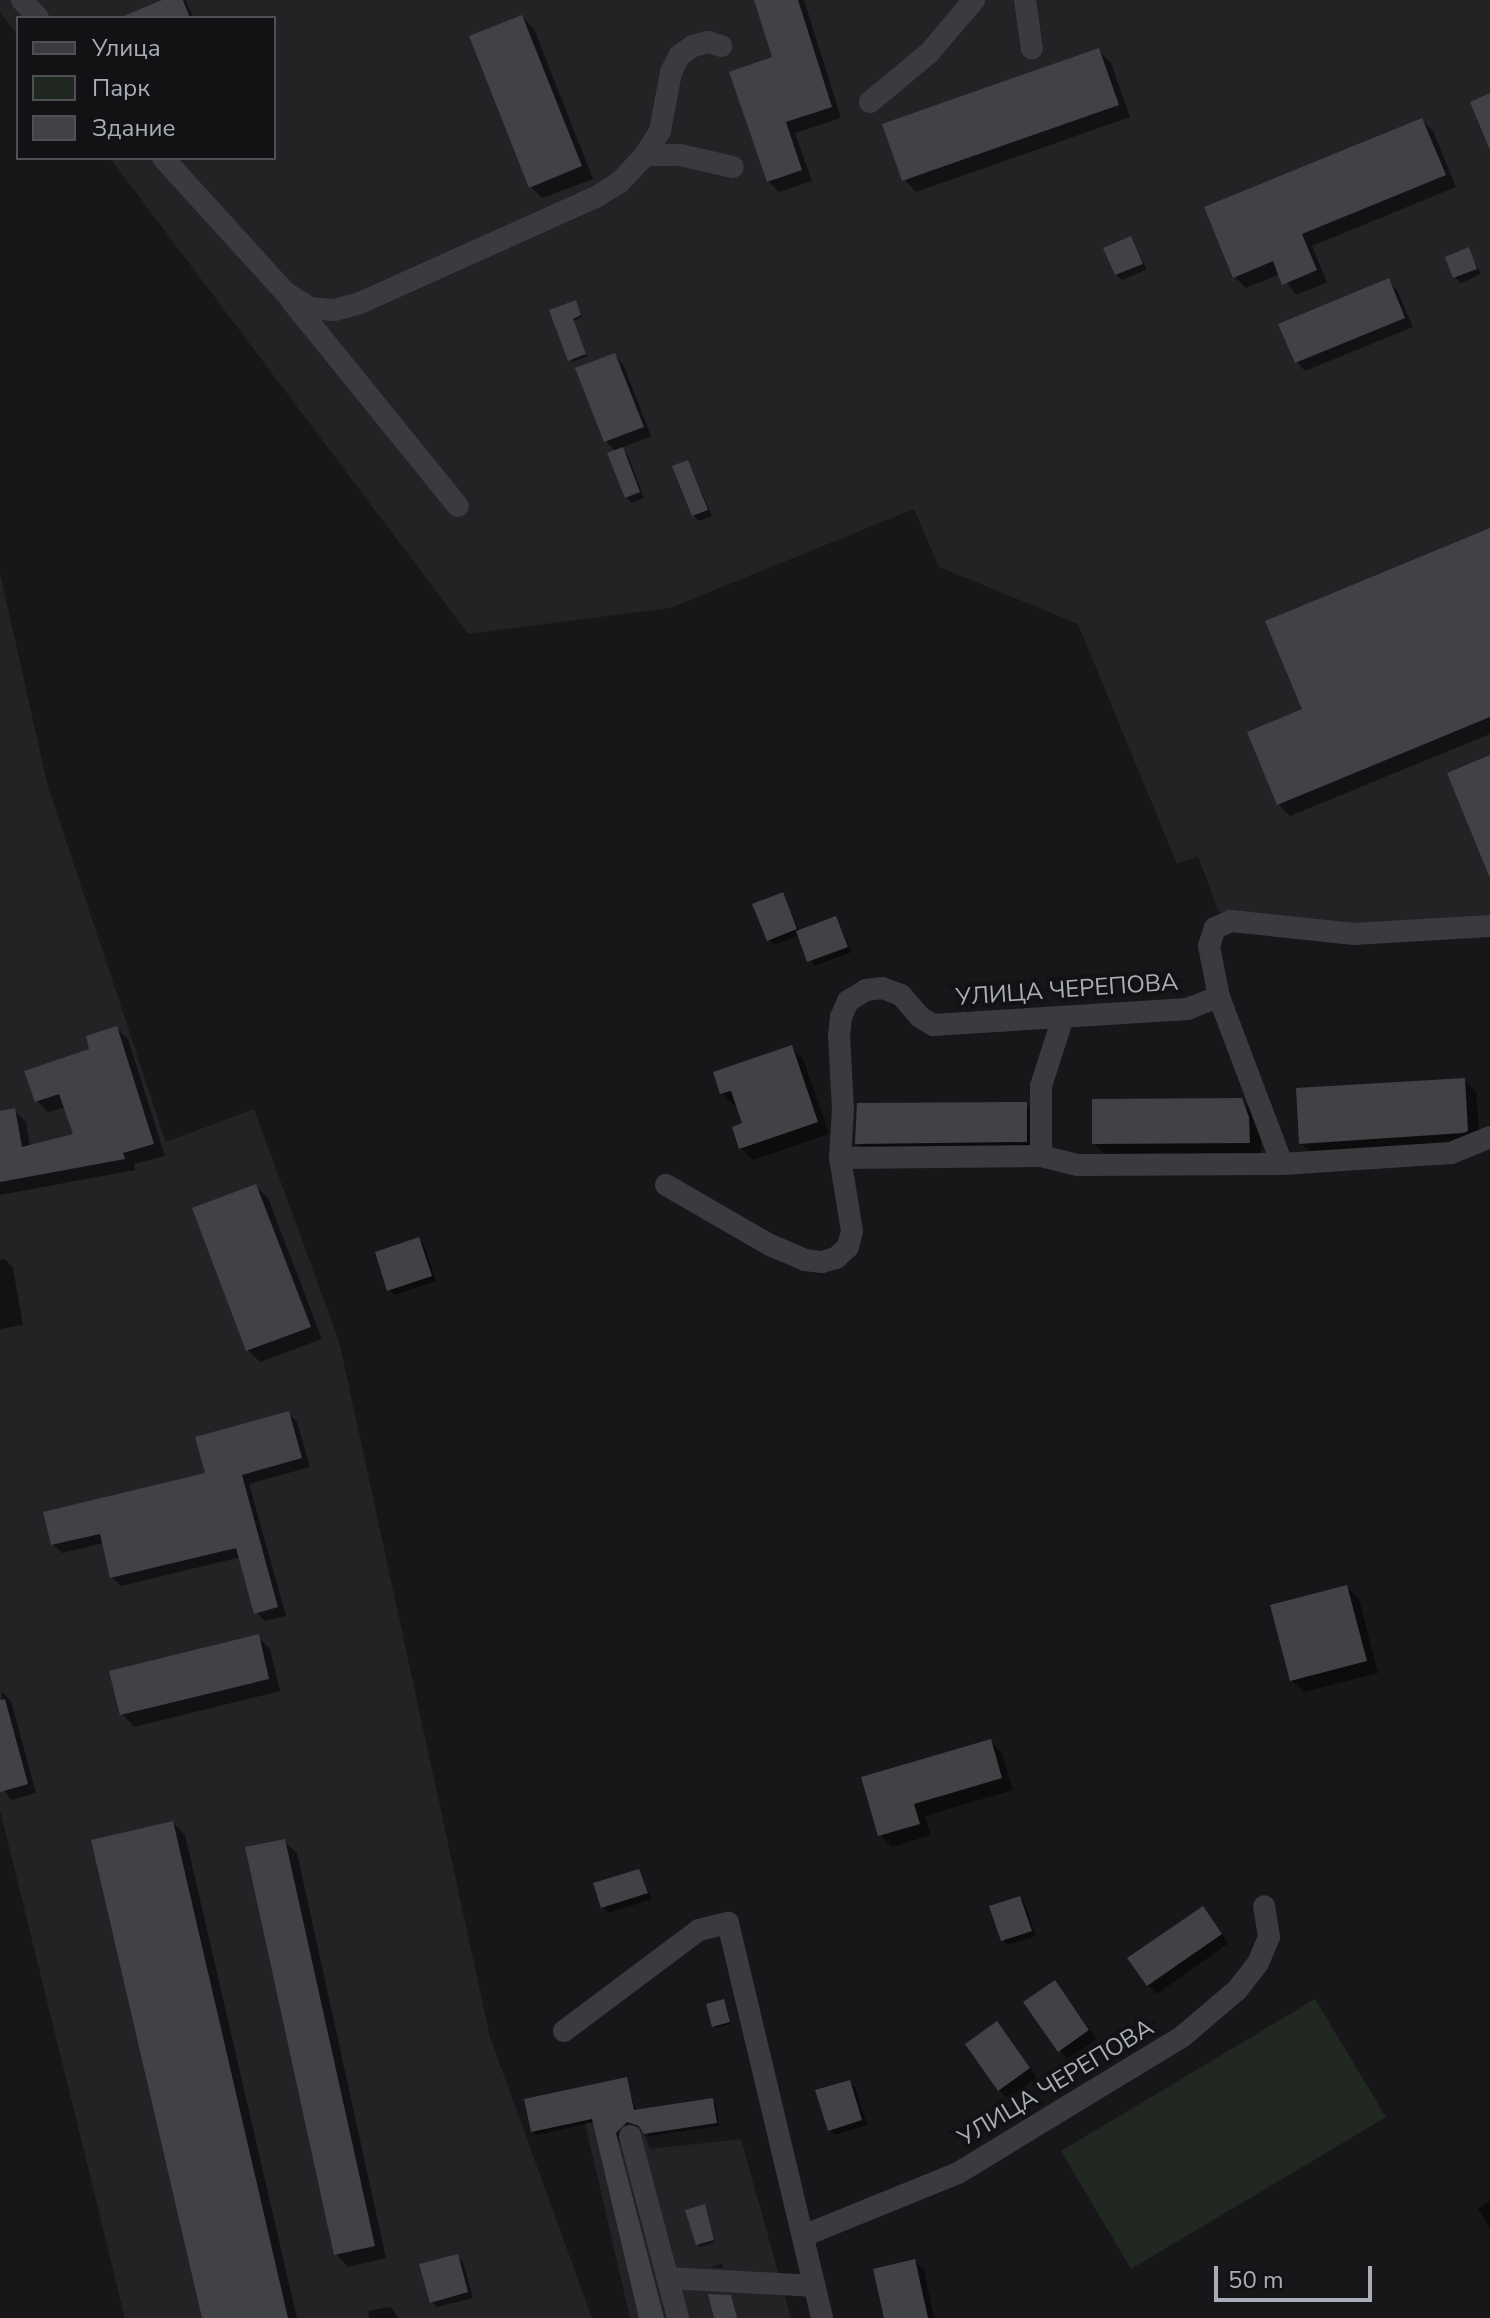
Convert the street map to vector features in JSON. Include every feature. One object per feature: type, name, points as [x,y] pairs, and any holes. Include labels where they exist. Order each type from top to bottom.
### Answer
[{"type":"street","points":[[22,0],[36,16]]},
{"type":"street","points":[[870,102],[929,53],[974,0]]},
{"type":"street","points":[[1025,0],[1032,49]]},
{"type":"street","points":[[286,293],[310,308],[334,310],[360,303],[596,197],[620,182],[645,155],[660,131],[671,72],[679,56],[693,46],[708,42],[721,46]]},
{"type":"street","points":[[645,155],[680,155],[733,167]]},
{"type":"street","points":[[165,160],[286,293],[458,506]]},
{"type":"street","name":"УЛИЦА ЧЕРЕПОВА","points":[[666,1185],[770,1245],[805,1260],[822,1262],[836,1258],[848,1247],[852,1231],[840,1158],[843,1109],[839,1036],[841,1017],[848,1001],[866,990],[882,988],[901,995],[920,1017],[933,1025],[1187,1009],[1219,997],[1209,946],[1215,928],[1231,921],[1354,934],[1490,926]]},
{"type":"street","points":[[1219,997],[1282,1164]]},
{"type":"street","points":[[1041,1156],[1041,1086],[1063,1017]]},
{"type":"street","points":[[840,1158],[1041,1156],[1078,1165],[1282,1164],[1451,1153],[1490,1137]]},
{"type":"street","name":"УЛИЦА ЧЕРЕПОВА","points":[[803,2236],[958,2173],[1183,2036],[1237,1990],[1258,1963],[1269,1937],[1264,1906]]},
{"type":"street","points":[[564,2031],[699,1930],[728,1923],[822,2318]]},
{"type":"street","points":[[630,2136],[678,2318]]},
{"type":"street","points":[[668,2278],[815,2286]]},
{"type":"shaded area","points":[[0,0],[1490,0],[1490,918],[1374,927],[1219,913],[1198,856],[1177,864],[1078,624],[939,567],[914,509],[670,608],[468,634],[112,160],[276,160],[276,16],[16,16],[16,33],[0,12]]},
{"type":"shaded area","points":[[0,573],[48,787],[166,1142],[254,1109],[339,1341],[490,2037],[592,2318],[125,2318],[0,1810]]},
{"type":"shaded area","points":[[637,2116],[650,2149],[741,2139],[791,2318],[630,2318],[585,2123]]},
{"type":"green space","points":[[1315,1999],[1386,2117],[1131,2269],[1061,2151]]},
{"type":"building","points":[[162,0],[183,0],[189,16],[124,16]]},
{"type":"building","points":[[754,0],[798,0],[832,107],[786,122],[802,170],[767,182],[729,72],[772,57]]},
{"type":"building","points":[[522,15],[582,166],[529,188],[469,36]]},
{"type":"building","points":[[1099,48],[1119,105],[902,181],[882,124]]},
{"type":"building","points":[[1490,93],[1490,148],[1489,148],[1470,102]]},
{"type":"building","points":[[1422,118],[1446,175],[1302,234],[1317,270],[1282,285],[1273,261],[1233,278],[1204,207]]},
{"type":"building","points":[[1131,236],[1143,264],[1115,275],[1103,248]]},
{"type":"building","points":[[1469,247],[1477,269],[1453,278],[1445,257]]},
{"type":"building","points":[[1389,278],[1405,318],[1295,363],[1278,324]]},
{"type":"building","points":[[576,300],[581,315],[573,319],[586,354],[568,361],[549,310]]},
{"type":"building","points":[[615,353],[644,427],[604,442],[575,368]]},
{"type":"building","points":[[623,447],[640,492],[625,498],[607,453]]},
{"type":"building","points":[[688,460],[708,510],[692,516],[672,466]]},
{"type":"building","points":[[1490,528],[1490,717],[1277,805],[1247,732],[1302,709],[1265,621]]},
{"type":"building","points":[[1490,755],[1490,876],[1489,876],[1447,773]]},
{"type":"building","points":[[783,892],[797,929],[767,941],[752,904]]},
{"type":"building","points":[[836,916],[848,947],[807,962],[796,931]]},
{"type":"building","points":[[117,1026],[154,1144],[123,1153],[125,1159],[0,1182],[0,1111],[15,1108],[22,1147],[73,1134],[59,1094],[35,1102],[24,1071],[89,1049],[86,1036]]},
{"type":"building","points":[[792,1045],[818,1122],[739,1149],[732,1127],[742,1123],[731,1091],[720,1094],[713,1072]]},
{"type":"building","points":[[1465,1078],[1468,1131],[1463,1133],[1299,1144],[1296,1088]]},
{"type":"building","points":[[1242,1098],[1249,1117],[1250,1143],[1092,1144],[1092,1099]]},
{"type":"building","points":[[1027,1102],[1027,1142],[855,1144],[857,1103]]},
{"type":"building","points":[[256,1184],[311,1327],[246,1351],[192,1208]]},
{"type":"building","points":[[419,1237],[432,1276],[387,1291],[375,1252]]},
{"type":"building","points":[[289,1411],[302,1458],[242,1475],[278,1607],[254,1614],[236,1548],[110,1578],[100,1534],[51,1545],[43,1512],[205,1473],[195,1437]]},
{"type":"building","points":[[1347,1585],[1367,1661],[1290,1681],[1270,1605]]},
{"type":"building","points":[[259,1634],[269,1679],[120,1715],[109,1671]]},
{"type":"building","points":[[5,1699],[28,1784],[0,1792],[0,1700]]},
{"type":"building","points":[[991,1739],[1002,1778],[914,1804],[920,1824],[878,1836],[861,1777]]},
{"type":"building","points":[[173,1821],[288,2318],[202,2318],[91,1840]]},
{"type":"building","points":[[285,1839],[375,2246],[334,2255],[245,1847]]},
{"type":"building","points":[[639,1869],[648,1893],[601,1908],[593,1883]]},
{"type":"building","points":[[1020,1896],[1032,1931],[1001,1941],[989,1906]]},
{"type":"building","points":[[1203,1906],[1222,1934],[1147,1986],[1127,1958]]},
{"type":"building","points":[[1055,1980],[1089,2030],[1058,2052],[1023,2002]]},
{"type":"building","points":[[724,1999],[730,2022],[712,2027],[706,2004]]},
{"type":"building","points":[[997,2021],[1030,2068],[998,2091],[965,2044]]},
{"type":"building","points":[[627,2077],[634,2110],[713,2098],[717,2123],[644,2134],[639,2126],[627,2122],[616,2133],[664,2318],[639,2318],[592,2119],[531,2132],[524,2099]]},
{"type":"building","points":[[850,2080],[862,2120],[828,2131],[815,2090]]},
{"type":"building","points":[[705,2204],[714,2240],[696,2245],[685,2210]]},
{"type":"building","points":[[458,2254],[468,2292],[430,2303],[419,2264]]},
{"type":"building","points":[[915,2259],[928,2318],[884,2318],[873,2269]]},
{"type":"building","points":[[708,2294],[731,2295],[737,2318],[714,2318]]}]
